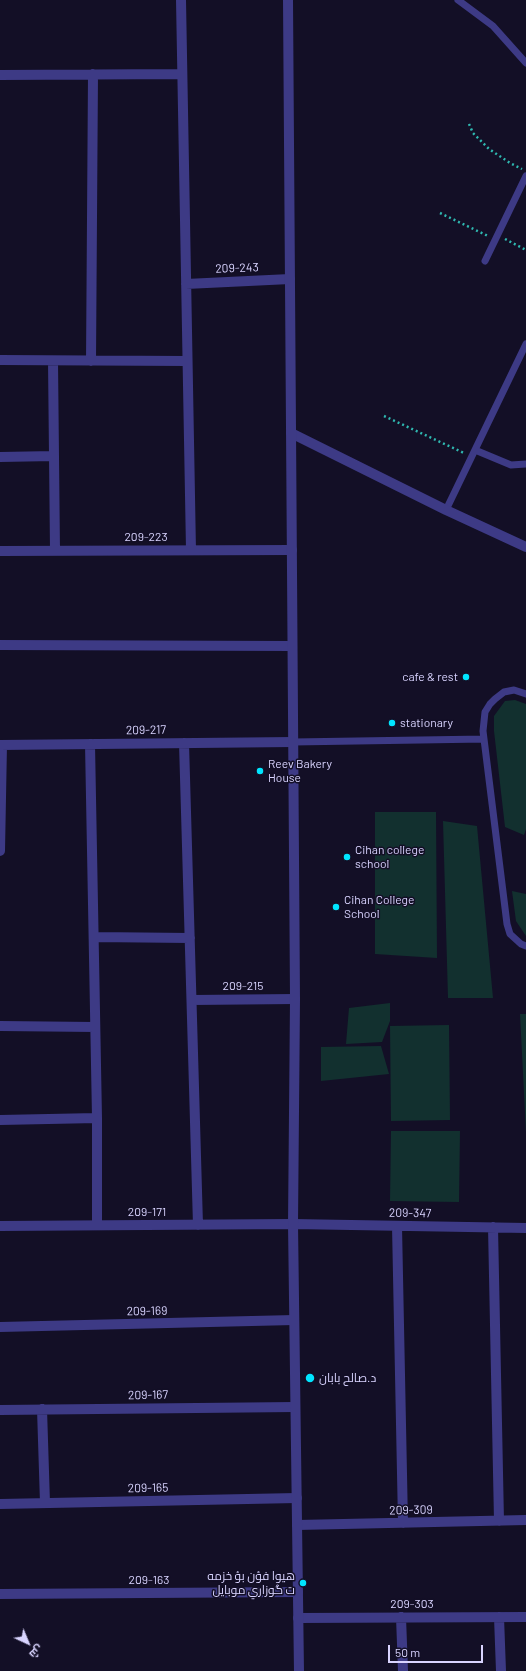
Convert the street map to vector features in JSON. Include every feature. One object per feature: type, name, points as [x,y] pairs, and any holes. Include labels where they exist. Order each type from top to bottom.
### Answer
[{"type":"street","points":[[181,0],[191,550]]},
{"type":"street","points":[[288,0],[295,999],[293,1224],[299,1671]]},
{"type":"street","points":[[91,361],[93,74]]},
{"type":"street","points":[[0,75],[182,74]]},
{"type":"street","name":"209-243","points":[[186,284],[290,279]]},
{"type":"street","points":[[0,360],[187,361]]},
{"type":"street","points":[[53,361],[55,551]]},
{"type":"street","points":[[291,433],[446,510],[526,547]]},
{"type":"street","points":[[0,457],[54,456]]},
{"type":"street","name":"209-223","points":[[0,551],[292,550]]},
{"type":"street","points":[[0,645],[292,646]]},
{"type":"street","name":"209-217","points":[[1,745],[293,742]]},
{"type":"street","points":[[184,743],[198,1225]]},
{"type":"street","points":[[90,744],[97,1118],[97,1226]]},
{"type":"street","points":[[0,851],[1,745]]},
{"type":"street","points":[[94,937],[190,938]]},
{"type":"street","name":"209-215","points":[[192,1000],[295,999]]},
{"type":"street","points":[[0,1026],[95,1027]]},
{"type":"street","points":[[0,1120],[97,1118]]},
{"type":"street","name":"209-171","points":[[0,1226],[293,1224]]},
{"type":"street","name":"209-347","points":[[293,1224],[526,1228]]},
{"type":"street","points":[[397,1226],[403,1523]]},
{"type":"street","points":[[493,1227],[499,1521]]},
{"type":"street","name":"209-169","points":[[0,1328],[294,1320]]},
{"type":"street","name":"209-167","points":[[0,1410],[295,1407]]},
{"type":"street","points":[[42,1409],[45,1503]]},
{"type":"street","name":"209-165","points":[[0,1504],[297,1498]]},
{"type":"street","name":"209-309","points":[[297,1525],[526,1520]]},
{"type":"street","name":"209-163","points":[[0,1594],[298,1592]]},
{"type":"street","points":[[401,1617],[403,1671]]},
{"type":"street","points":[[499,1617],[501,1671]]},
{"type":"street","name":"209-303","points":[[298,1618],[526,1617]]},
{"type":"lane","points":[[458,0],[493,26],[526,64]]},
{"type":"lane","points":[[485,261],[526,176]]},
{"type":"lane","points":[[446,510],[526,344]]},
{"type":"lane","points":[[473,453],[511,464],[526,464]]},
{"type":"lane","points":[[526,694],[514,690],[504,692],[490,704],[483,723],[508,924],[510,934],[521,944],[526,946]]},
{"type":"lane","points":[[293,742],[484,739]]},
{"type":"path","points":[[469,124],[473,134],[489,150],[510,163],[526,170]]},
{"type":"path","points":[[440,213],[526,250]]},
{"type":"path","points":[[384,416],[473,453]]},
{"type":"green space","points":[[515,700],[526,704],[526,829],[524,835],[505,827],[494,731],[494,716],[505,701]]},
{"type":"green space","points":[[375,812],[436,812],[437,958],[375,954]]},
{"type":"green space","points":[[443,821],[477,826],[493,998],[448,998]]},
{"type":"green space","points":[[512,891],[526,894],[526,936],[516,921]]},
{"type":"green space","points":[[390,1003],[390,1021],[382,1042],[346,1044],[349,1008]]},
{"type":"green space","points":[[520,1014],[526,1014],[526,1133]]},
{"type":"green space","points":[[449,1025],[450,1120],[391,1121],[390,1026]]},
{"type":"green space","points":[[381,1046],[389,1074],[321,1081],[321,1047]]},
{"type":"green space","points":[[391,1131],[460,1131],[459,1202],[390,1201]]},
{"type":"place","name":"cafe & rest","points":[[466,677]]},
{"type":"place","name":"stationary","points":[[392,723]]},
{"type":"place","name":"Reev Bakery House","points":[[260,771]]},
{"type":"place","name":"Cihan college school","points":[[347,857]]},
{"type":"place","name":"Cihan College School","points":[[336,907]]},
{"type":"place","name":"د.صالح بابان","points":[[310,1378]]},
{"type":"place","name":"هيوا فؤن بؤ خزمه ت گوزاري موبايل","points":[[303,1583]]}]
